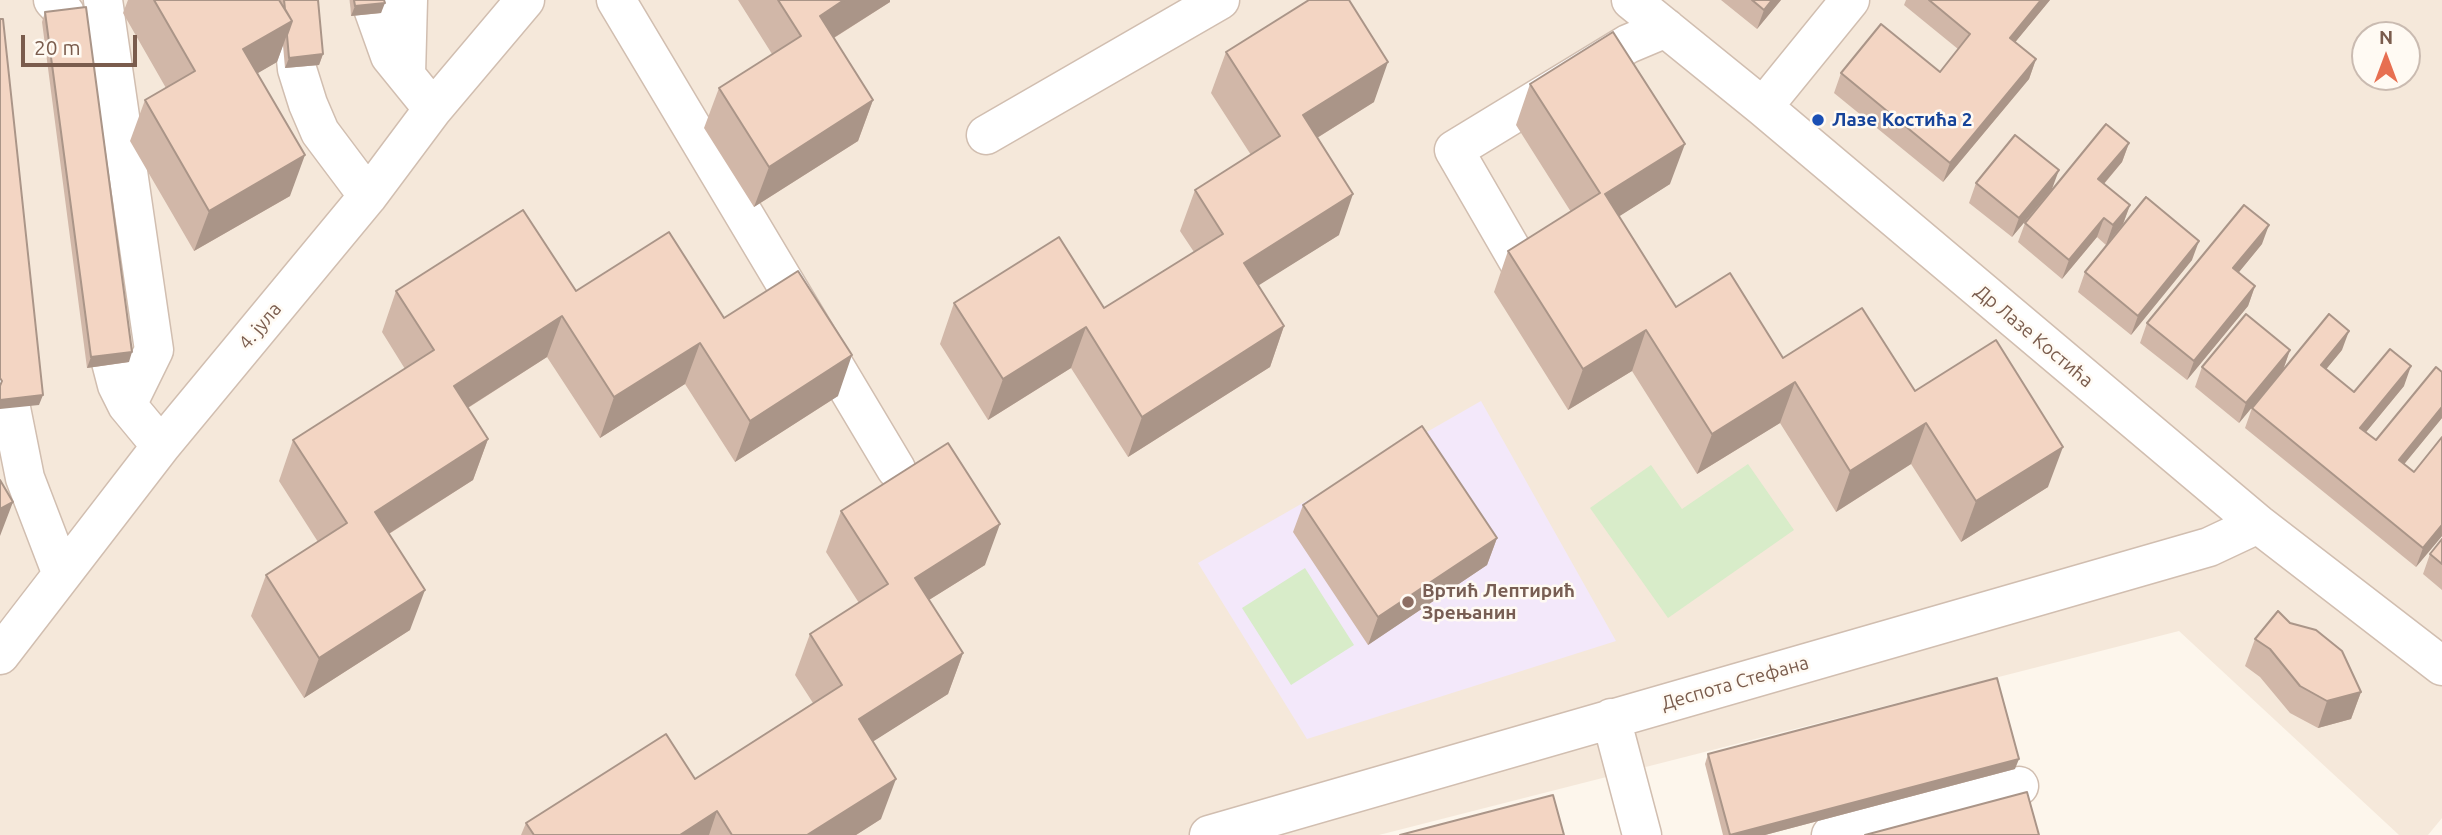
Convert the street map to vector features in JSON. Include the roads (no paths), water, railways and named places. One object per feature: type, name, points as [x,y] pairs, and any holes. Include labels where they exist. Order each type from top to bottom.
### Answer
[{"type":"street","points":[[54,0],[65,13],[69,25],[76,93]]},
{"type":"street","points":[[103,0],[154,350],[122,395]]},
{"type":"street","points":[[290,0],[297,69],[308,104],[320,132],[368,196]]},
{"type":"street","points":[[370,0],[398,65],[433,109]]},
{"type":"street","points":[[398,65],[408,0]]},
{"type":"street","name":"4. јула","points":[[0,655],[61,572],[161,446],[368,196],[433,109],[525,0]]},
{"type":"street","points":[[616,0],[896,469]]},
{"type":"street","points":[[986,135],[1220,0]]},
{"type":"street","name":"Др Лазе Костића","points":[[1631,0],[1763,107],[2258,524],[2442,666]]},
{"type":"street","points":[[1763,107],[1850,0]]},
{"type":"street","points":[[1524,271],[1454,150],[1628,44],[1666,28]]},
{"type":"street","points":[[99,284],[105,339],[122,395],[161,446]]},
{"type":"street","points":[[0,293],[10,403],[25,478],[61,572]]},
{"type":"street","name":"Деспота Стефана","points":[[1209,835],[2209,547],[2258,524]]},
{"type":"street","points":[[1611,718],[1642,835]]},
{"type":"street","points":[[1831,835],[2019,786]]},
{"type":"place","name":"Лазе Костића 2","points":[[1818,120]]},
{"type":"place","name":"Вртић Лептирић Зрењанин","points":[[1408,602]]}]
